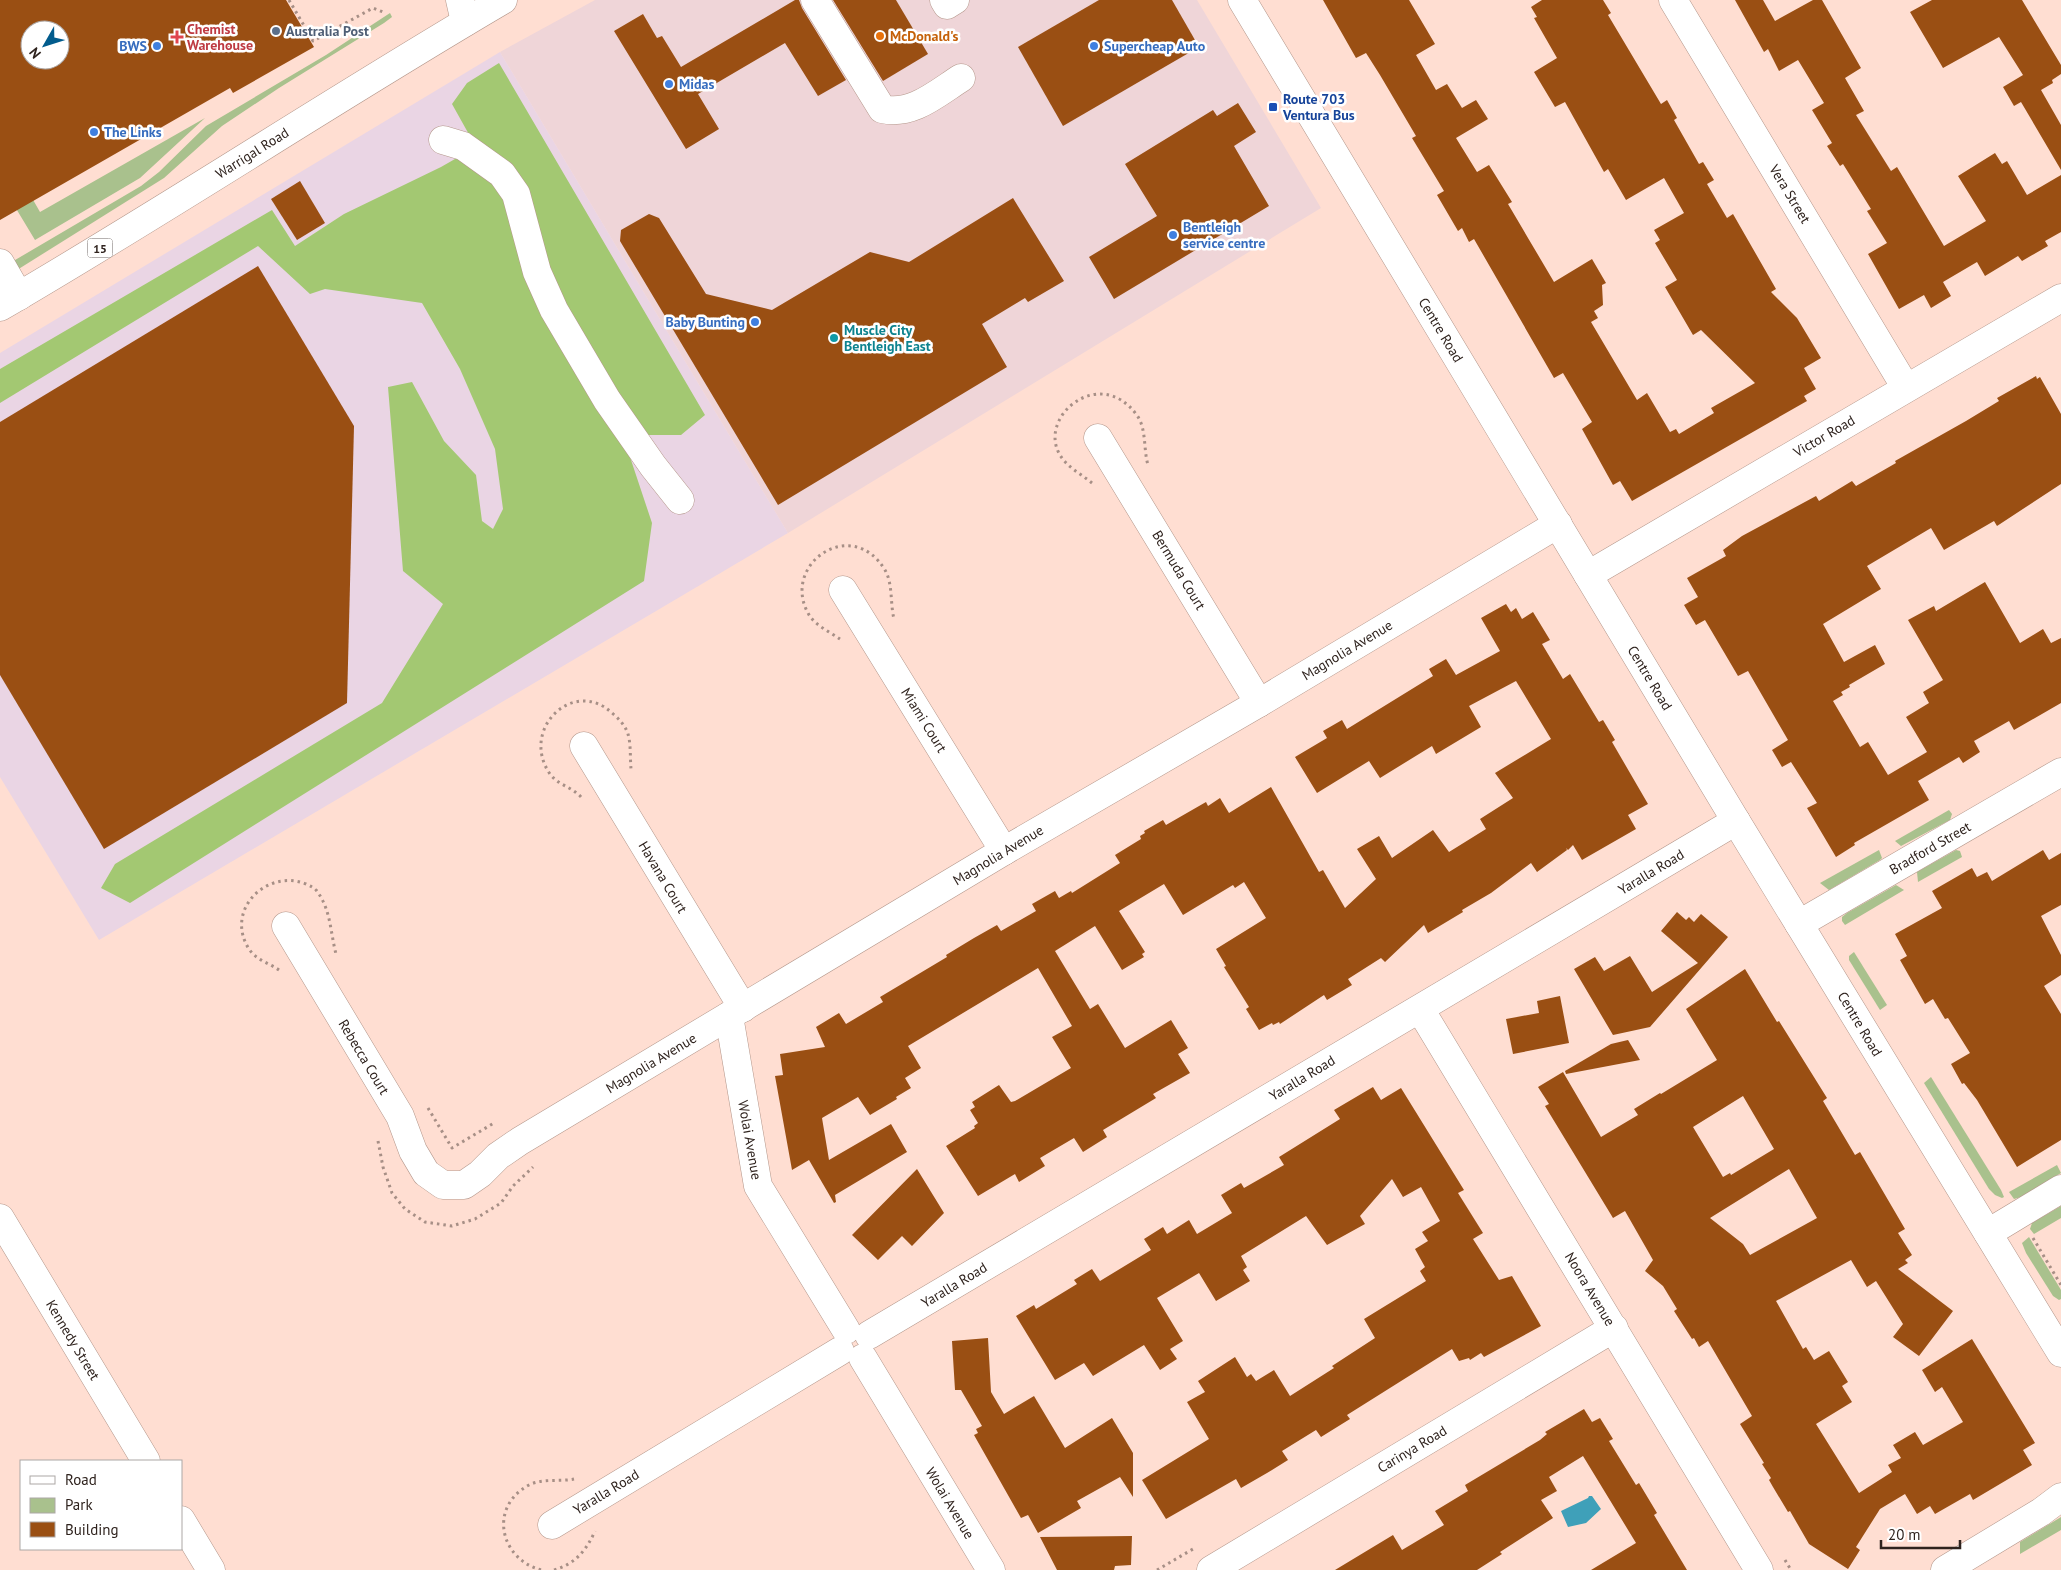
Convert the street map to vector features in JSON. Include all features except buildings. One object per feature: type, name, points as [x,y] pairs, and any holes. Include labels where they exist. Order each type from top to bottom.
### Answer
[{"type":"main road","name":"Warrigal Road","points":[[9,301],[126,232],[462,11],[503,0]]},
{"type":"main road","points":[[815,0],[882,110],[892,112],[911,109],[965,86]]},
{"type":"main road","points":[[944,0],[947,5],[955,0]]},
{"type":"main road","name":"Centre Road","points":[[1242,0],[1736,821],[2061,1353]]},
{"type":"main road","name":"Vera Street","points":[[1673,0],[1906,388]]},
{"type":"main road","points":[[443,140],[463,146],[502,174],[516,194],[537,272],[554,310],[607,400],[653,466],[680,500]]},
{"type":"main road","points":[[0,264],[9,301]]},
{"type":"main road","name":"Victor Road","points":[[1588,575],[2061,298]]},
{"type":"main road","name":"Bermuda Court","points":[[1098,438],[1259,703]]},
{"type":"main road","name":"Magnolia Avenue","points":[[443,1185],[464,1185],[480,1174],[498,1156],[520,1141],[1004,851],[1259,703],[1558,524]]},
{"type":"main road","name":"Miami Court","points":[[843,590],[1004,851]]},
{"type":"main road","name":"Havana Court","points":[[584,746],[736,1012]]},
{"type":"main road","name":"Bradford Street","points":[[1799,924],[2061,772]]},
{"type":"main road","name":"Yaralla Road","points":[[552,1524],[1736,821]]},
{"type":"main road","name":"Rebecca Court","points":[[286,926],[400,1116],[414,1151],[426,1173],[443,1185]]},
{"type":"main road","name":"Noora Avenue","points":[[1420,1009],[1759,1570]]},
{"type":"main road","name":"Wolai Avenue","points":[[736,1012],[758,1186],[990,1570]]},
{"type":"main road","points":[[1988,1233],[2061,1189]]},
{"type":"main road","name":"Kennedy Street","points":[[0,1218],[145,1460]]},
{"type":"main road","name":"Carinya Road","points":[[1211,1570],[1614,1328]]},
{"type":"main road","points":[[1945,1570],[2054,1504]]},
{"type":"main road","points":[[182,1522],[211,1570]]},
{"type":"path","points":[[289,0],[313,41],[373,8],[383,12]]},
{"type":"path","points":[[1781,1553],[1791,1570]]},
{"type":"shaded area","points":[[595,0],[1197,0],[1321,208],[788,533],[500,52]]},
{"type":"shaded area","points":[[500,52],[788,533],[99,940],[0,777],[0,353]]},
{"type":"green space","points":[[390,13],[392,17],[384,23],[222,126],[164,178],[17,270],[10,263],[141,186],[159,172],[206,126],[326,55]]},
{"type":"green space","points":[[499,63],[705,415],[681,435],[643,435],[627,448],[652,523],[644,581],[130,903],[101,888],[115,864],[382,703],[443,604],[403,571],[388,387],[412,382],[444,441],[476,475],[482,521],[493,529],[503,509],[495,449],[460,369],[422,303],[325,289],[310,294],[258,246],[0,403],[0,369],[272,210],[295,246],[344,214],[441,167],[476,147],[452,104],[467,83]]},
{"type":"green space","points":[[205,118],[140,178],[35,240],[0,182],[0,120],[32,198],[40,212]]},
{"type":"green space","points":[[1949,810],[1952,814],[1950,820],[1901,846],[1895,841]]},
{"type":"green space","points":[[1879,850],[1882,858],[1880,860],[1829,890],[1820,883]]},
{"type":"green space","points":[[1956,850],[1960,851],[1962,857],[1918,882],[1917,872]]},
{"type":"green space","points":[[1896,885],[1904,890],[1845,925],[1842,921],[1842,917],[1847,913]]},
{"type":"green space","points":[[1854,952],[1887,1005],[1880,1010],[1849,960],[1849,956]]},
{"type":"green space","points":[[1931,1077],[2004,1197],[1995,1195],[1989,1189],[1924,1083]]},
{"type":"green space","points":[[2057,1165],[2061,1173],[2021,1197],[2014,1199],[2009,1192]]},
{"type":"green space","points":[[2061,1206],[2061,1218],[2034,1234],[2030,1229],[2032,1223]]},
{"type":"green space","points":[[2029,1237],[2061,1290],[2061,1299],[2059,1300],[2053,1296],[2026,1253],[2022,1243]]},
{"type":"green space","points":[[2061,1517],[2061,1530],[2020,1554],[2020,1542]]},
{"type":"water","points":[[1592,1496],[1601,1509],[1586,1523],[1568,1527],[1561,1511]]},
{"type":"place","name":"Australia Post","points":[[276,31]]},
{"type":"place","name":"McDonald's","points":[[880,36]]},
{"type":"place","name":"Chemist Warehouse","points":[[177,37]]},
{"type":"place","name":"BWS","points":[[157,46]]},
{"type":"place","name":"Supercheap Auto","points":[[1094,46]]},
{"type":"place","name":"Midas","points":[[669,84]]},
{"type":"place","name":"Route 703 Ventura Bus","points":[[1273,107]]},
{"type":"place","name":"The Links","points":[[94,132]]},
{"type":"place","name":"Bentleigh service centre","points":[[1173,235]]},
{"type":"place","name":"Baby Bunting","points":[[755,322]]},
{"type":"place","name":"Muscle City Bentleigh East","points":[[834,338]]}]
